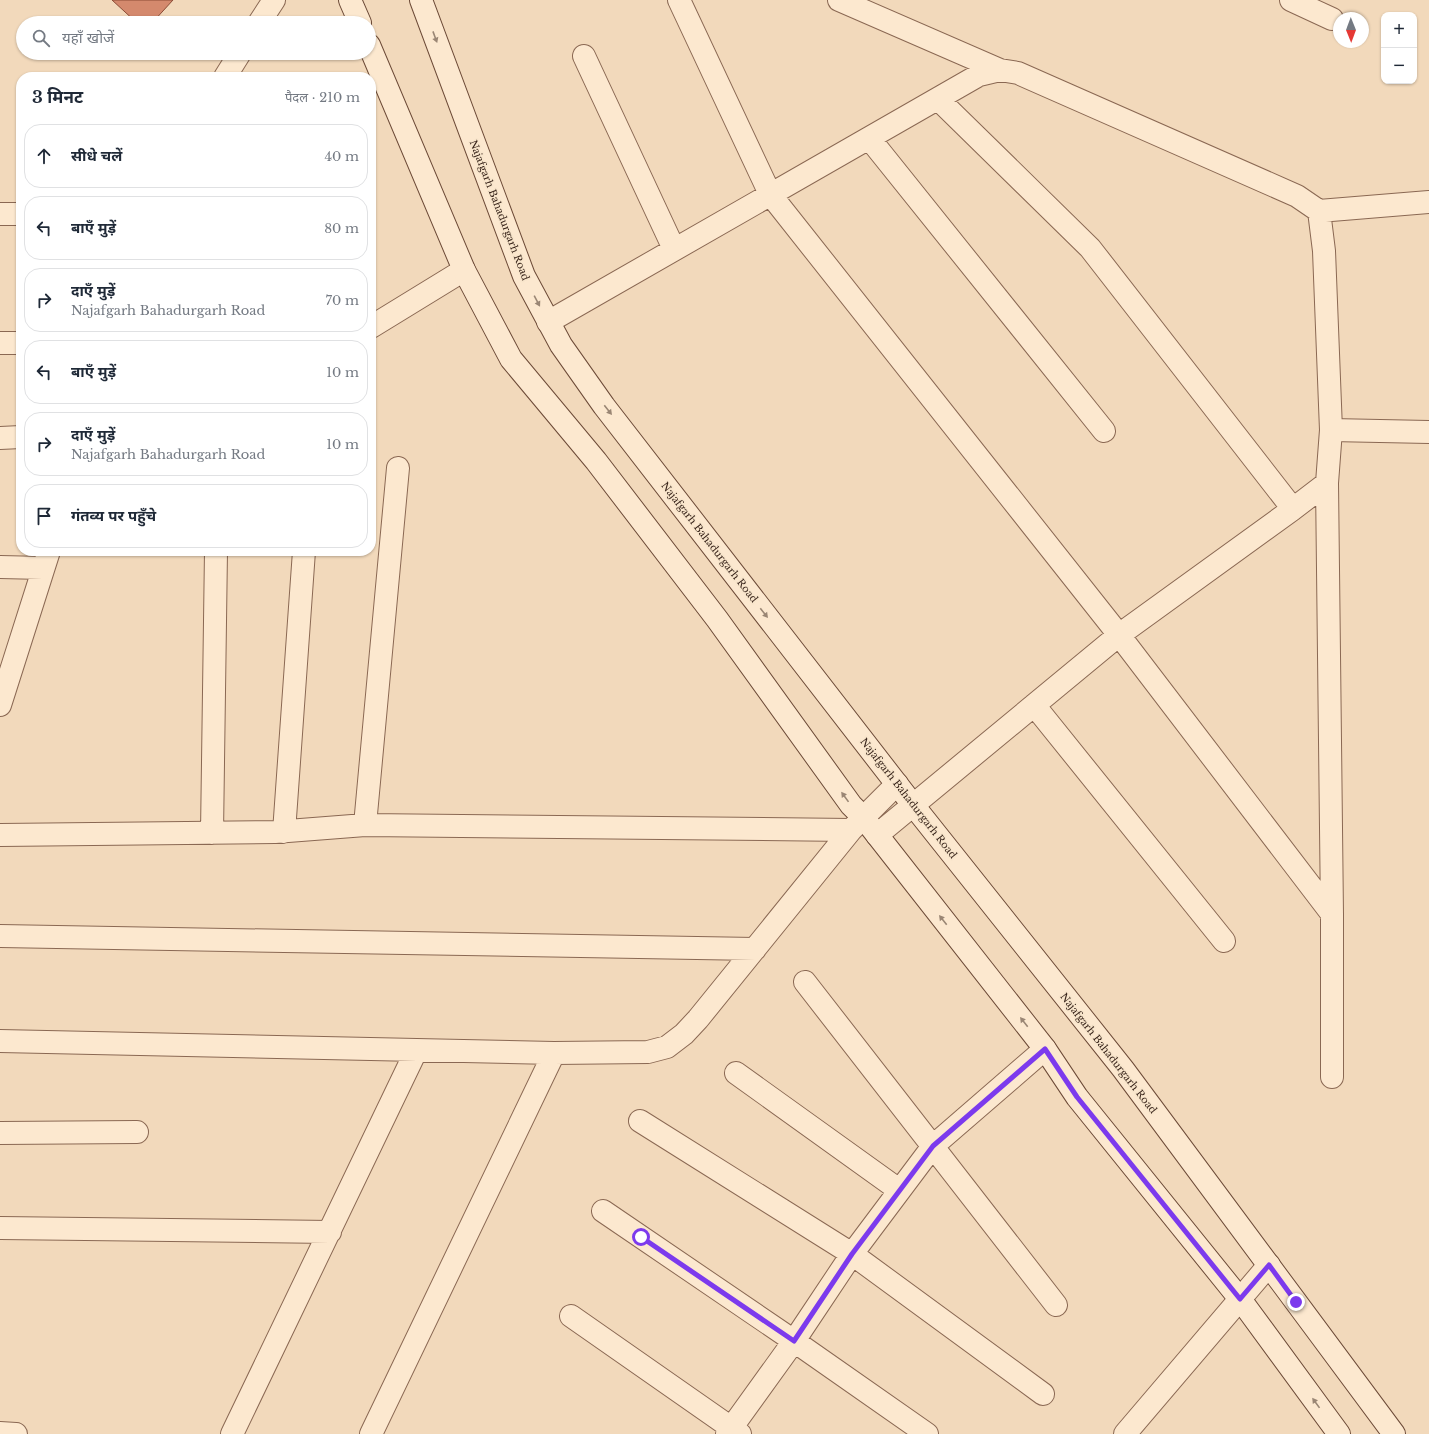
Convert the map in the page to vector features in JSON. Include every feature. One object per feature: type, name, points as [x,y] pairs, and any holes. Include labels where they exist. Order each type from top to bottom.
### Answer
[{"type":"street","points":[[264,16],[274,0]]},
{"type":"street","points":[[350,0],[357,16]]},
{"type":"street","name":"Najafgarh Bahadurgarh Road","points":[[421,0],[524,276],[561,345],[604,406],[897,784],[1123,1069],[1269,1265],[1386,1431]]},
{"type":"street","points":[[679,0],[770,194],[1119,635],[1332,914]]},
{"type":"street","points":[[839,0],[1000,70],[1026,76],[1297,196],[1319,211],[1429,202]]},
{"type":"street","points":[[1291,0],[1332,19]]},
{"type":"street","points":[[584,56],[674,249]]},
{"type":"street","points":[[228,72],[236,60]]},
{"type":"street","points":[[375,60],[464,270],[511,359],[596,461],[717,619],[851,805],[857,823]]},
{"type":"street","points":[[548,322],[979,75],[1000,70]]},
{"type":"street","points":[[938,99],[1090,248],[1293,509]]},
{"type":"street","points":[[869,138],[1104,431]]},
{"type":"street","points":[[1319,211],[1324,252],[1331,430],[1327,483],[1332,914],[1332,1078]]},
{"type":"street","points":[[0,214],[16,214]]},
{"type":"street","points":[[376,324],[464,270]]},
{"type":"street","points":[[0,343],[16,343]]},
{"type":"street","points":[[1331,430],[1429,432]]},
{"type":"street","points":[[0,438],[16,437]]},
{"type":"street","points":[[365,825],[398,468]]},
{"type":"street","points":[[877,835],[1119,635],[1327,483]]},
{"type":"street","points":[[212,833],[216,556]]},
{"type":"street","points":[[284,832],[304,556]]},
{"type":"street","points":[[0,567],[46,559]]},
{"type":"street","points":[[0,705],[7,658],[46,559]]},
{"type":"street","points":[[1034,706],[1224,941]]},
{"type":"street","points":[[0,1042],[554,1053],[648,1052],[668,1047],[684,1034],[698,1019],[857,823],[897,784]]},
{"type":"street","points":[[0,835],[284,832],[365,825],[857,823],[877,835],[1045,1049],[1077,1097],[1240,1299],[1339,1434]]},
{"type":"street","points":[[0,936],[755,949]]},
{"type":"street","points":[[805,982],[1056,1305]]},
{"type":"street","points":[[571,1316],[733,1432],[852,1254],[898,1190],[933,1146],[1045,1049]]},
{"type":"street","points":[[232,1434],[416,1051]]},
{"type":"street","points":[[371,1434],[554,1053]]},
{"type":"street","points":[[736,1073],[898,1190]]},
{"type":"street","points":[[640,1122],[852,1254],[1043,1394]]},
{"type":"street","points":[[0,1133],[137,1132]]},
{"type":"street","points":[[603,1211],[794,1341],[927,1434]]},
{"type":"street","points":[[0,1228],[330,1232]]},
{"type":"street","points":[[1125,1434],[1269,1265]]},
{"type":"street","points":[[0,1433],[16,1434]]},
{"type":"building","points":[[112,0],[173,0],[158,16],[129,16]]},
{"type":"route","points":[[641,1237],[794,1341],[852,1254],[898,1190],[933,1146],[1045,1049],[1077,1097],[1240,1299],[1269,1265],[1296,1302]]}]
